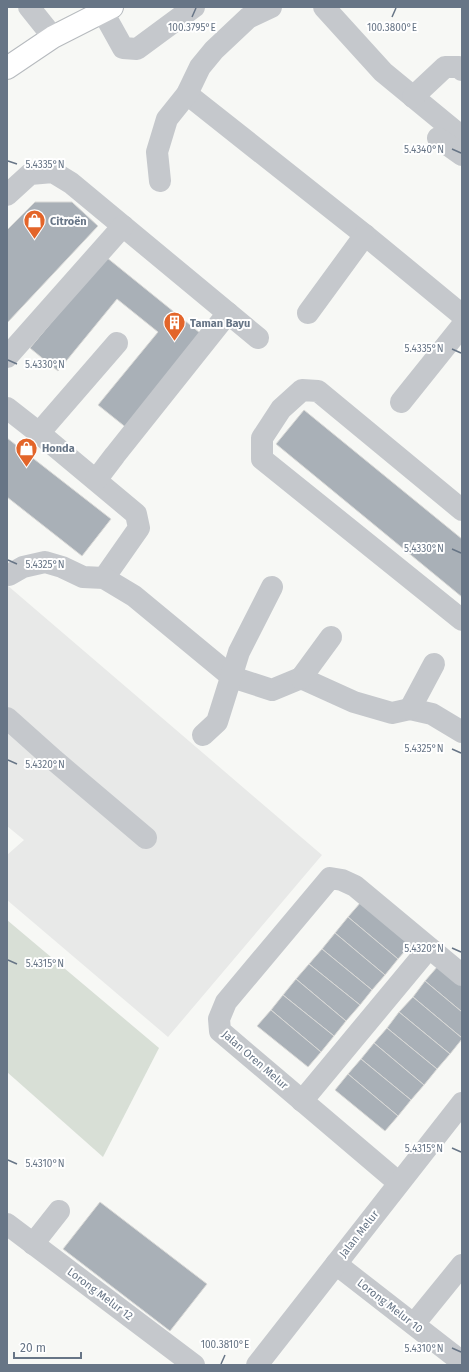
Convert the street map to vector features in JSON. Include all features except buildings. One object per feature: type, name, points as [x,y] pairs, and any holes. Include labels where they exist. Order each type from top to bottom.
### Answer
[{"type":"main road","points":[[7,68],[53,37],[107,10]]},
{"type":"street","points":[[29,7],[53,37]]},
{"type":"street","points":[[107,10],[123,48],[137,49],[194,7]]},
{"type":"street","points":[[160,181],[156,152],[168,119],[187,94],[200,67],[214,50],[248,18],[271,7]]},
{"type":"street","points":[[324,7],[383,72],[462,137]]},
{"type":"street","points":[[413,97],[445,67],[459,67],[462,70]]},
{"type":"street","points":[[187,94],[365,235],[462,315]]},
{"type":"street","points":[[438,138],[462,155]]},
{"type":"street","points":[[7,195],[30,174],[53,172],[71,183],[258,338]]},
{"type":"street","points":[[7,357],[123,226]]},
{"type":"street","points":[[308,313],[365,235]]},
{"type":"street","points":[[96,480],[228,313]]},
{"type":"street","points":[[401,402],[462,326]]},
{"type":"street","points":[[39,433],[117,343]]},
{"type":"street","points":[[462,510],[318,391],[302,390],[281,409],[262,438],[262,459],[462,620]]},
{"type":"street","points":[[7,408],[136,514],[139,528],[104,578]]},
{"type":"street","points":[[9,575],[22,567],[44,562],[62,567],[83,577],[104,578],[134,596],[232,677],[272,690],[301,678],[331,637]]},
{"type":"street","points":[[203,735],[217,722],[240,652],[272,587]]},
{"type":"street","points":[[410,709],[434,664]]},
{"type":"street","points":[[301,678],[354,702],[392,713],[410,709],[432,714],[462,732]]},
{"type":"street","points":[[7,718],[146,838]]},
{"type":"street","name":"Jalan Oren Melur","points":[[399,1183],[220,1031],[218,1018],[226,1002],[330,878],[342,880],[355,886],[429,948]]},
{"type":"street","points":[[302,1101],[429,948],[462,975]]},
{"type":"street","name":"Jalan Melur","points":[[257,1365],[462,1103]]},
{"type":"street","points":[[33,1244],[59,1211]]},
{"type":"street","name":"Lorong Melur 12","points":[[7,1224],[194,1365]]},
{"type":"street","name":"Lorong Melur 10","points":[[336,1264],[462,1362]]},
{"type":"street","points":[[414,1324],[462,1266]]},
{"type":"shaded area","points":[[7,585],[322,855],[168,1037],[7,900],[7,855],[24,840],[7,826]]},
{"type":"shaded area","points":[[7,920],[159,1048],[103,1157],[7,1072]]},
{"type":"place","name":"Citroën","points":[[35,240]]},
{"type":"place","name":"Taman Bayu","points":[[175,342]]},
{"type":"place","name":"Honda","points":[[26,468]]}]
